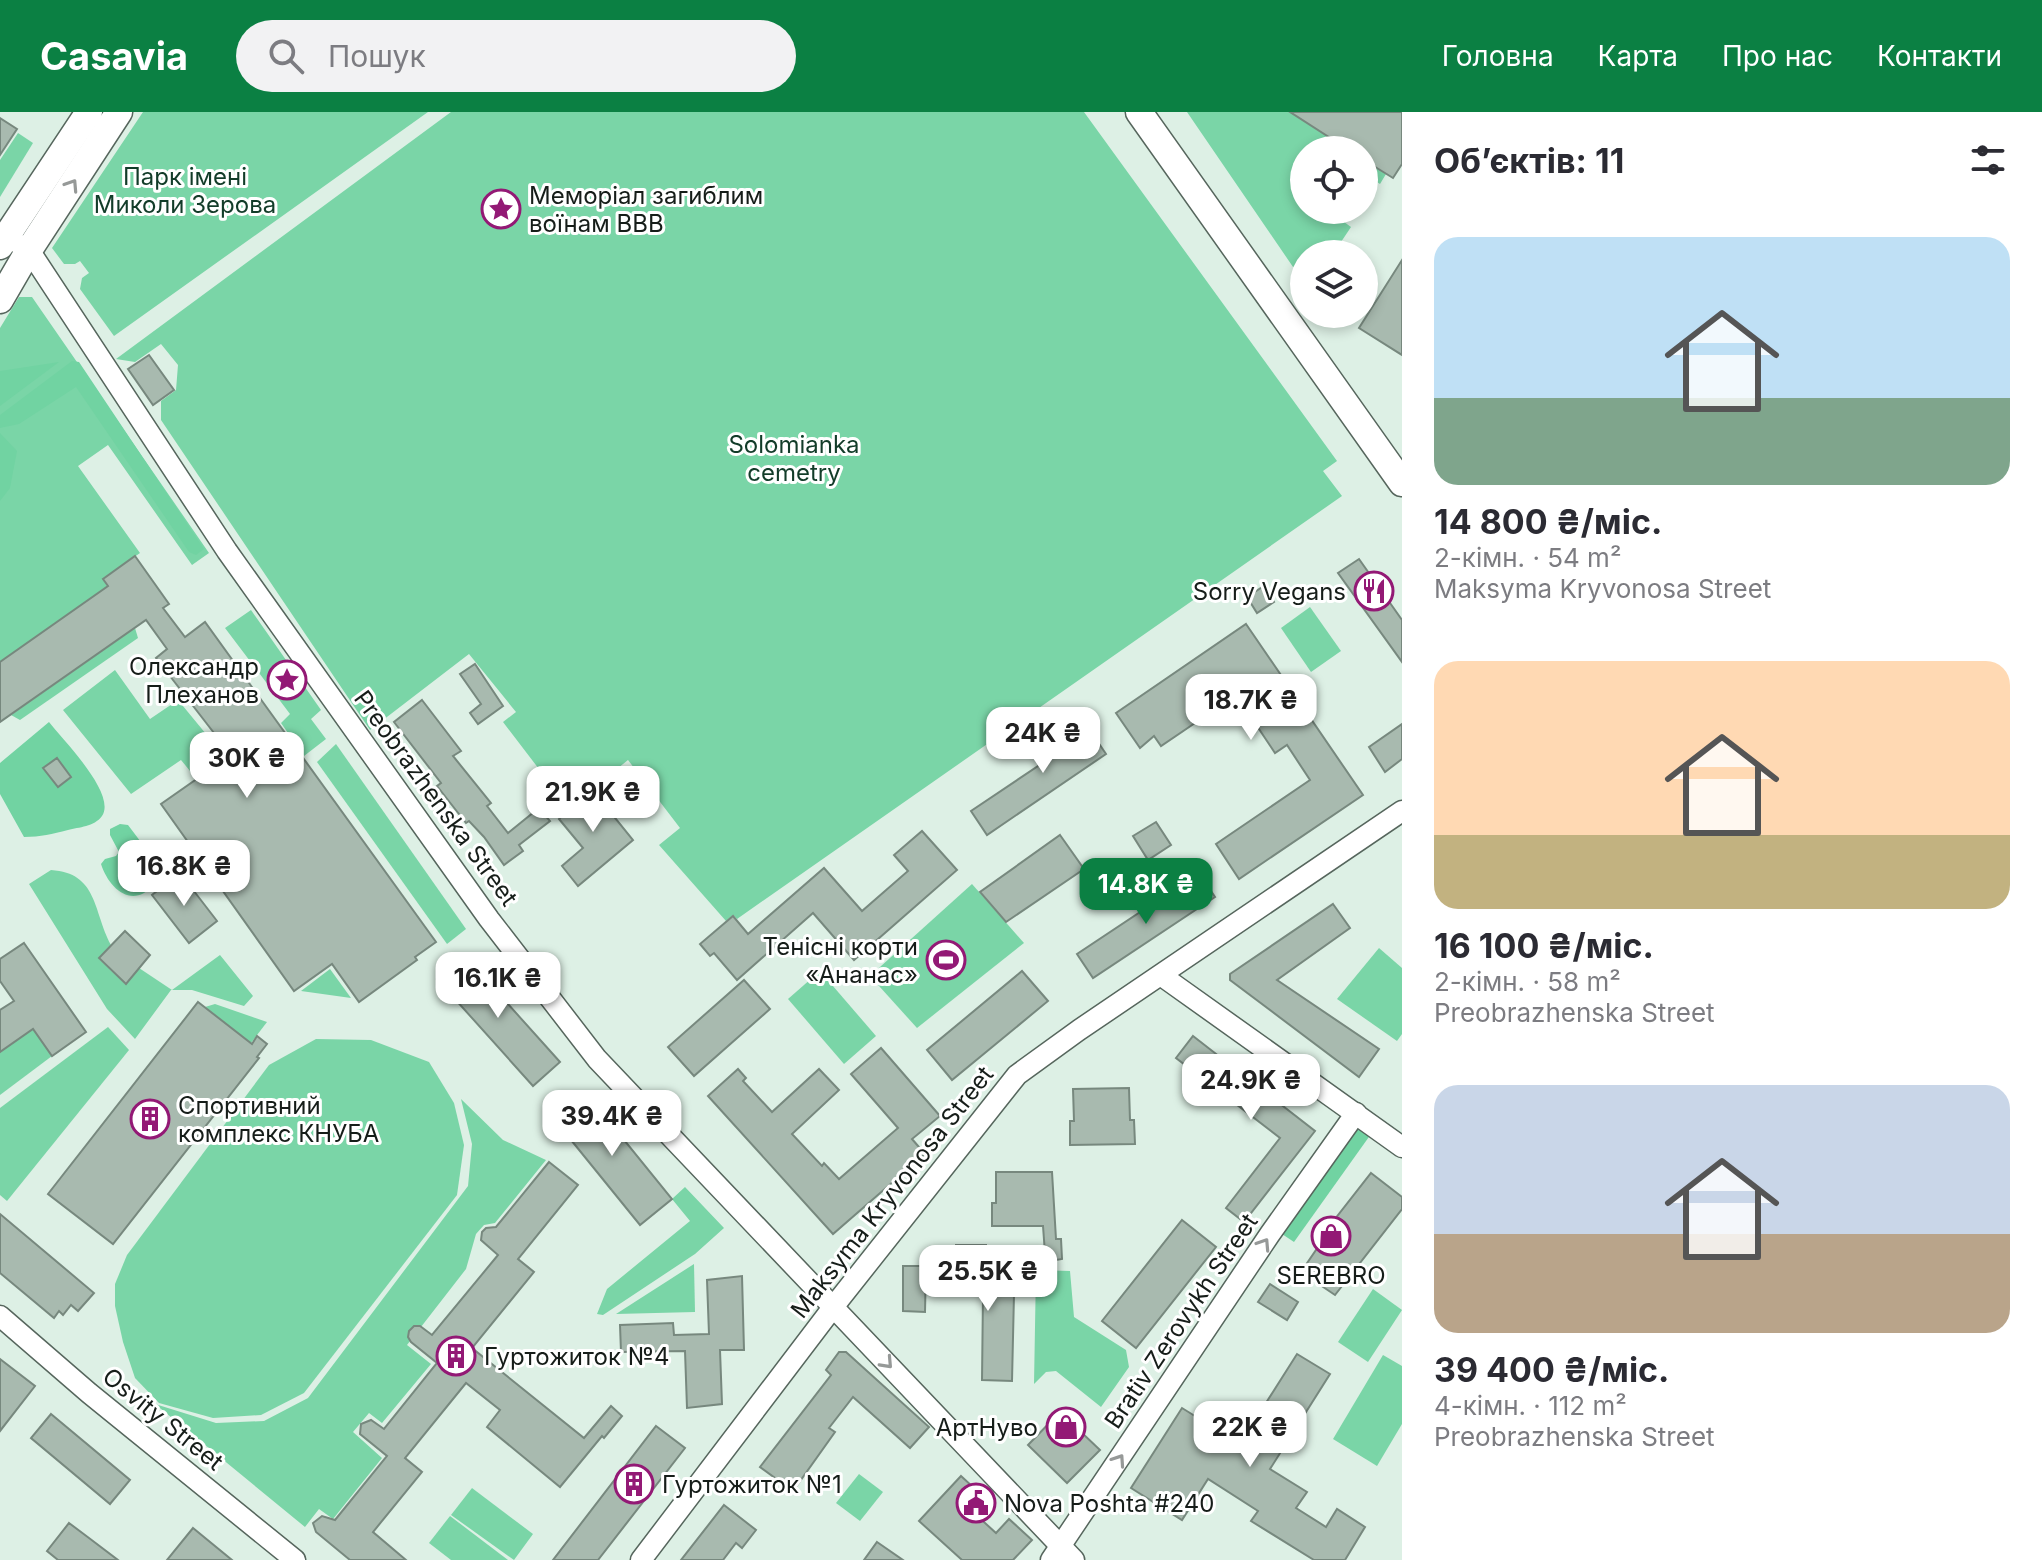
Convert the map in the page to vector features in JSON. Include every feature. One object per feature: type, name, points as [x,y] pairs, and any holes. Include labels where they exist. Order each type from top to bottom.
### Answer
[{"type":"main road","points":[[3,242],[89,112]]},
{"type":"main road","points":[[0,300],[119,112]]},
{"type":"main road","points":[[1139,112],[1402,483]]},
{"type":"street","name":"Preobrazhenska Street","points":[[3,242],[29,250],[227,551],[489,919],[597,1059],[834,1306],[1061,1556]]},
{"type":"street","name":"Maksyma Kryvonosa Street","points":[[641,1560],[834,1306],[1017,1075],[1402,811]]},
{"type":"street","points":[[1162,976],[1402,1147]]},
{"type":"street","name":"Brativ Zerovykh Street","points":[[1061,1556],[1270,1234],[1356,1113]]},
{"type":"street","name":"Osvity Street","points":[[0,1316],[100,1402],[295,1560]]},
{"type":"green space","name":"Парк імені Миколи Зерова","points":[[143,112],[428,112],[114,336],[80,289],[82,278],[89,273],[80,261],[64,264],[52,248]]},
{"type":"green space","name":"Solomianka cemetry","points":[[451,112],[1084,112],[1337,461],[1323,471],[1342,496],[737,919],[733,915],[726,921],[659,845],[680,828],[628,760],[602,781],[565,788],[542,773],[503,722],[516,712],[469,654],[370,730],[161,420],[161,401],[176,390],[178,365],[161,344],[135,362],[116,359]]},
{"type":"green space","points":[[1187,112],[1290,112],[1327,136],[1290,136],[1290,224],[1347,224],[1351,227],[1342,240],[1290,240],[1290,263]]},
{"type":"green space","points":[[18,133],[33,143],[0,197],[0,160]]},
{"type":"green space","points":[[1378,169],[1386,174],[1378,183]]},
{"type":"green space","points":[[19,297],[32,297],[209,553],[192,565],[108,445],[78,466],[140,553],[103,579],[108,586],[0,662],[0,328]]},
{"type":"green space","points":[[72,361],[79,362],[204,549],[196,555],[189,552],[76,387],[19,424],[0,428],[0,415]]},
{"type":"green space","points":[[59,362],[0,406],[0,371]]},
{"type":"green space","points":[[0,433],[17,451],[10,488],[0,501]]},
{"type":"green space","points":[[1310,607],[1341,651],[1311,672],[1281,628]]},
{"type":"green space","points":[[251,610],[321,710],[311,719],[326,739],[304,756],[281,723],[290,714],[225,628]]},
{"type":"green space","points":[[135,628],[138,638],[20,720],[11,715]]},
{"type":"green space","points":[[115,670],[150,719],[178,700],[225,757],[195,777],[181,760],[131,794],[63,710]]},
{"type":"green space","points":[[49,722],[96,781],[105,806],[99,820],[91,824],[24,837],[0,794],[0,763]]},
{"type":"green space","points":[[336,744],[466,929],[447,944],[317,762]]},
{"type":"green space","points":[[120,824],[128,825],[159,866],[156,882],[138,895],[130,896],[116,888],[101,864],[119,852],[110,829]]},
{"type":"green space","points":[[51,870],[78,878],[92,896],[111,945],[99,959],[125,984],[139,968],[172,990],[135,1039],[107,1009],[29,884]]},
{"type":"green space","name":"Тенісні корти «Ананас»","points":[[972,884],[1024,943],[917,1028],[870,976]]},
{"type":"green space","points":[[1379,948],[1402,968],[1402,1034],[1397,1041],[1337,999]]},
{"type":"green space","points":[[220,955],[253,996],[244,1006],[192,990],[172,990]]},
{"type":"green space","points":[[330,969],[351,998],[301,991]]},
{"type":"green space","points":[[820,971],[876,1036],[844,1064],[788,999]]},
{"type":"green space","points":[[215,1004],[267,1022],[251,1043],[205,1007]]},
{"type":"green space","points":[[108,1027],[129,1050],[7,1201],[0,1195],[0,1108]]},
{"type":"green space","points":[[33,1029],[52,1056],[0,1095],[0,1052]]},
{"type":"green space","points":[[316,1039],[371,1040],[429,1062],[454,1103],[464,1145],[457,1195],[304,1393],[261,1415],[213,1418],[159,1403],[135,1378],[115,1306],[115,1284],[127,1255],[269,1065]]},
{"type":"green space","points":[[461,1099],[503,1140],[546,1160],[495,1223],[484,1225],[476,1234],[466,1269],[407,1345],[431,1364],[382,1423],[369,1413],[353,1432],[382,1458],[333,1519],[319,1509],[305,1527],[155,1404],[216,1423],[264,1421],[308,1398],[468,1186],[472,1144]]},
{"type":"green space","points":[[1355,1123],[1371,1134],[1294,1242],[1279,1232]]},
{"type":"green space","points":[[685,1187],[724,1228],[695,1254],[603,1315],[597,1314],[607,1289],[690,1221],[672,1199]]},
{"type":"green space","points":[[694,1264],[695,1312],[616,1314]]},
{"type":"green space","points":[[1036,1270],[1070,1271],[1074,1317],[1126,1350],[1129,1367],[1101,1407],[1056,1371],[1046,1372],[1034,1384]]},
{"type":"green space","points":[[1373,1289],[1402,1310],[1368,1362],[1338,1342]]},
{"type":"green space","points":[[1383,1355],[1402,1366],[1402,1424],[1377,1466],[1333,1439]]},
{"type":"green space","points":[[859,1474],[883,1492],[860,1521],[836,1503]]},
{"type":"green space","points":[[472,1488],[533,1534],[514,1560],[451,1515]]},
{"type":"green space","points":[[450,1516],[508,1560],[451,1560],[429,1543]]},
{"type":"building","points":[[1290,112],[1402,112],[1402,164],[1393,178],[1378,169],[1378,136],[1327,136]]},
{"type":"building","points":[[0,118],[17,129],[0,155]]},
{"type":"building","points":[[1402,260],[1402,355],[1359,328],[1378,328],[1378,298]]},
{"type":"building","points":[[149,355],[174,390],[153,405],[128,369]]},
{"type":"building","points":[[135,556],[169,604],[163,608],[185,637],[205,622],[436,942],[415,957],[417,960],[359,1002],[332,964],[294,991],[161,804],[231,755],[156,658],[167,649],[146,620],[0,722],[0,662],[108,586],[103,579]]},
{"type":"building","points":[[1359,559],[1402,620],[1402,662],[1338,573]]},
{"type":"building","points":[[1264,586],[1274,602],[1257,613],[1247,597]]},
{"type":"building","points":[[1246,624],[1363,795],[1239,879],[1216,844],[1310,780],[1287,745],[1275,753],[1247,711],[1257,705],[1240,680],[1190,715],[1195,723],[1161,746],[1154,736],[1140,748],[1116,713]]},
{"type":"building","points":[[475,664],[503,706],[478,724],[470,713],[481,704],[460,674]]},
{"type":"building","points":[[422,700],[461,751],[453,756],[491,803],[487,806],[508,833],[539,808],[550,821],[519,845],[523,851],[504,865],[484,837],[469,821],[466,823],[437,786],[441,783],[394,722]]},
{"type":"building","points":[[1081,717],[1106,754],[987,835],[971,811],[1047,760],[1038,746]]},
{"type":"building","points":[[1402,724],[1402,759],[1385,772],[1369,747]]},
{"type":"building","points":[[57,758],[71,777],[58,787],[43,768]]},
{"type":"building","points":[[601,784],[611,796],[603,803],[633,840],[578,886],[562,866],[583,848],[559,819],[572,807],[568,801],[580,791],[585,797]]},
{"type":"building","points":[[1156,822],[1171,845],[1148,860],[1133,836]]},
{"type":"building","points":[[922,831],[957,870],[854,960],[813,913],[737,980],[714,953],[710,956],[700,944],[733,916],[748,934],[824,868],[862,911],[908,871],[894,855]]},
{"type":"building","points":[[1060,835],[1084,869],[1006,922],[980,892]]},
{"type":"building","points":[[180,873],[217,921],[189,943],[152,895]]},
{"type":"building","points":[[1199,873],[1215,897],[1093,978],[1077,954]]},
{"type":"building","points":[[1333,904],[1350,928],[1277,980],[1379,1049],[1359,1077],[1230,980],[1230,974]]},
{"type":"building","points":[[125,931],[150,955],[126,984],[99,958]]},
{"type":"building","points":[[24,943],[86,1032],[52,1056],[33,1029],[0,1052],[0,1010],[14,1001],[0,981],[0,959]]},
{"type":"building","points":[[464,955],[560,1062],[533,1086],[437,979]]},
{"type":"building","points":[[1022,971],[1048,1001],[952,1080],[927,1050]]},
{"type":"building","points":[[744,980],[770,1009],[694,1076],[668,1047]]},
{"type":"building","name":"Спортивний комплекс КНУБА","points":[[198,1002],[252,1044],[257,1036],[267,1044],[113,1244],[48,1194]]},
{"type":"building","points":[[1193,1036],[1315,1131],[1244,1222],[1226,1208],[1280,1138],[1176,1058]]},
{"type":"building","points":[[881,1048],[940,1116],[912,1139],[925,1154],[833,1234],[708,1096],[738,1069],[746,1078],[743,1081],[772,1112],[819,1069],[839,1090],[792,1134],[839,1179],[898,1128],[851,1074]]},
{"type":"building","points":[[1129,1088],[1130,1120],[1134,1120],[1135,1144],[1070,1145],[1070,1121],[1074,1121],[1073,1089]]},
{"type":"building","points":[[586,1093],[672,1199],[640,1225],[567,1135],[562,1139],[549,1123]]},
{"type":"building","name":"Гуртожиток №4","points":[[549,1162],[578,1185],[518,1259],[534,1272],[472,1348],[584,1438],[611,1406],[622,1416],[560,1487],[487,1427],[500,1410],[466,1383],[405,1458],[422,1472],[373,1532],[406,1560],[350,1560],[316,1532],[313,1523],[322,1516],[335,1520],[387,1456],[360,1434],[361,1424],[371,1420],[384,1429],[437,1363],[411,1342],[409,1331],[414,1326],[420,1326],[432,1335],[498,1255],[481,1240],[482,1232],[486,1228],[496,1227]]},
{"type":"building","points":[[996,1172],[1052,1172],[1056,1239],[1061,1239],[1062,1259],[1056,1260],[1056,1267],[1046,1267],[1043,1226],[992,1226]]},
{"type":"building","points":[[1371,1173],[1402,1197],[1402,1209],[1335,1295],[1301,1272],[1320,1244],[1317,1242]]},
{"type":"building","points":[[0,1214],[94,1293],[78,1311],[71,1305],[63,1315],[59,1311],[54,1318],[0,1273]]},
{"type":"building","points":[[1182,1220],[1216,1247],[1136,1348],[1102,1321]]},
{"type":"building","points":[[956,1245],[986,1245],[986,1293],[1014,1294],[1012,1381],[982,1380],[983,1294],[956,1294]]},
{"type":"building","points":[[903,1266],[926,1266],[925,1312],[903,1311]]},
{"type":"building","points":[[742,1276],[744,1350],[720,1350],[722,1404],[687,1408],[685,1351],[621,1352],[620,1325],[673,1323],[674,1335],[709,1334],[707,1280]]},
{"type":"building","points":[[1270,1284],[1298,1302],[1287,1320],[1258,1302]]},
{"type":"building","points":[[839,1352],[846,1352],[929,1427],[910,1448],[853,1397],[829,1428],[835,1432],[793,1491],[760,1467],[831,1375],[826,1370]]},
{"type":"building","points":[[1297,1354],[1330,1374],[1270,1469],[1307,1492],[1296,1508],[1326,1527],[1337,1509],[1365,1527],[1345,1560],[1314,1560],[1251,1521],[1258,1511],[1208,1479],[1182,1520],[1131,1488],[1182,1408],[1240,1444]]},
{"type":"building","points":[[0,1359],[35,1386],[0,1431]]},
{"type":"building","points":[[1060,1412],[1100,1450],[1067,1483],[1028,1445]]},
{"type":"building","points":[[51,1414],[130,1480],[110,1504],[31,1438]]},
{"type":"building","name":"Гуртожиток №1","points":[[656,1426],[685,1448],[598,1560],[553,1560]]},
{"type":"building","points":[[961,1476],[986,1499],[974,1513],[996,1533],[1009,1519],[1032,1540],[1013,1560],[962,1560],[919,1521]]},
{"type":"building","points":[[724,1505],[756,1530],[742,1548],[736,1543],[723,1560],[681,1560]]},
{"type":"building","points":[[69,1523],[118,1560],[58,1560],[47,1551]]},
{"type":"building","points":[[193,1528],[232,1560],[167,1560]]},
{"type":"building","points":[[877,1542],[903,1560],[864,1560]]},
{"type":"place","name":"Меморіал загиблим воїнам ВВВ","points":[[501,209]]},
{"type":"place","name":"Sorry Vegans","points":[[1374,591]]},
{"type":"place","name":"Олександр Плеханов","points":[[287,680]]},
{"type":"place","name":"Тенісні корти «Ананас»","points":[[946,960]]},
{"type":"place","name":"Спортивний комплекс КНУБА","points":[[150,1119]]},
{"type":"place","name":"SEREBRО","points":[[1331,1236]]},
{"type":"place","name":"Гуртожиток №4","points":[[456,1356]]},
{"type":"place","name":"АртНуво","points":[[1066,1427]]},
{"type":"place","name":"Гуртожиток №1","points":[[634,1484]]},
{"type":"place","name":"Nova Poshta #240","points":[[976,1503]]}]
